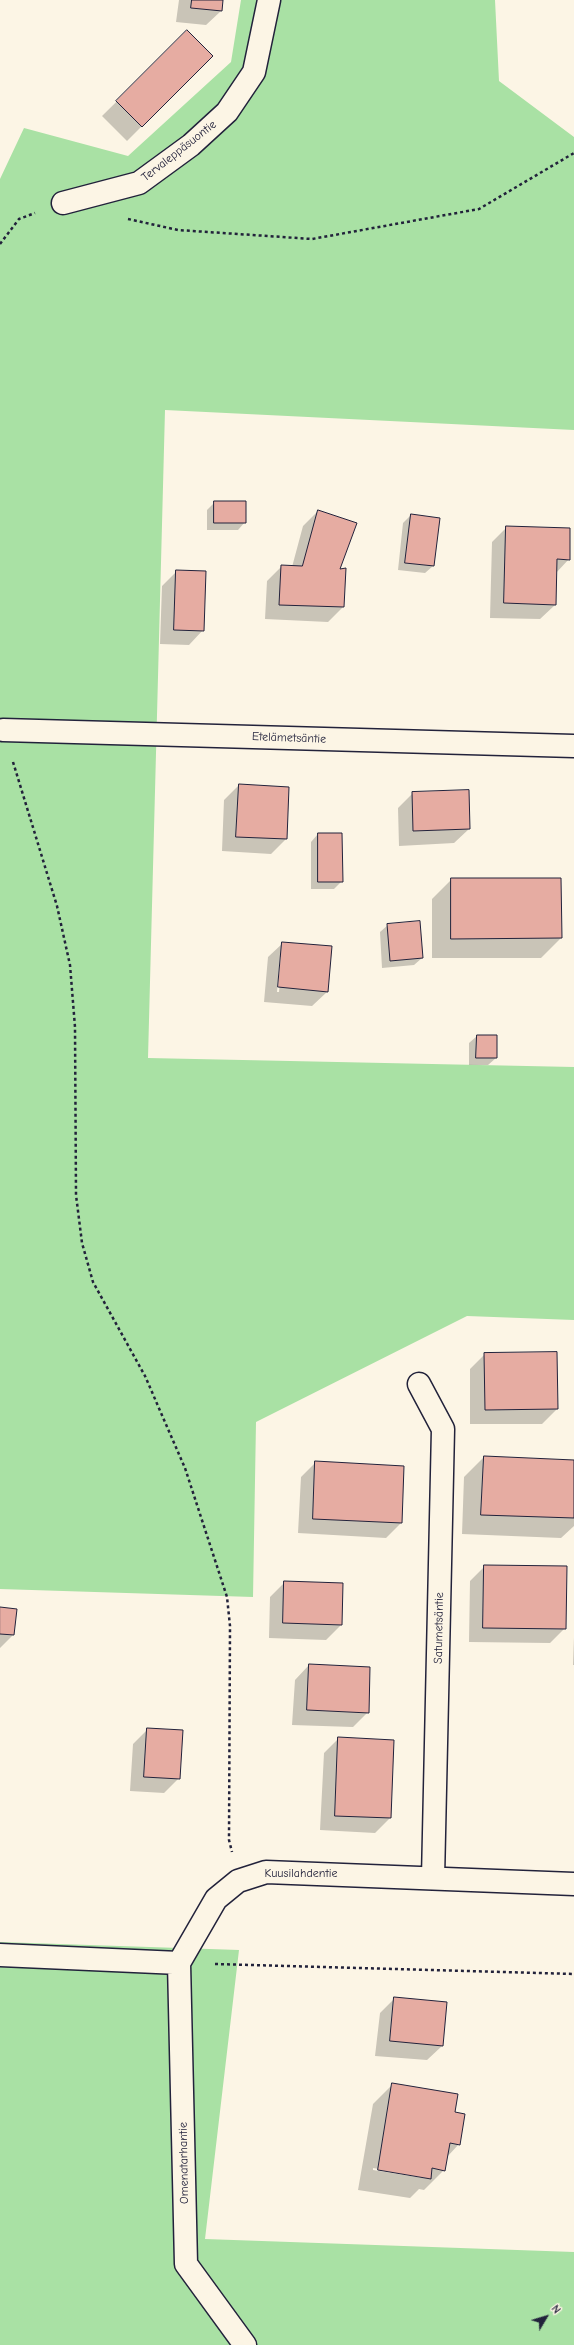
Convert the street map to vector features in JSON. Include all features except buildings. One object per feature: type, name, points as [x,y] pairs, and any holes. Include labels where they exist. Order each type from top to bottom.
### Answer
[{"type":"street","name":"Tervaleppäsuontie","points":[[63,203],[139,183],[191,145],[228,112],[254,72],[269,0]]},
{"type":"street","name":"Etelämetsäntie","points":[[4,730],[574,746]]},
{"type":"street","name":"Satumetsäntie","points":[[419,1384],[443,1429],[433,1878]]},
{"type":"street","name":"Kuusilahdentie","points":[[179,1963],[216,1899],[238,1881],[266,1872],[574,1884]]},
{"type":"street","points":[[0,1955],[179,1963]]},
{"type":"street","name":"Omenatarhantie","points":[[179,1963],[186,2264],[245,2345]]},
{"type":"path","points":[[124,218],[178,230],[312,239],[479,209],[574,153]]},
{"type":"path","points":[[0,244],[19,219],[63,203]]},
{"type":"path","points":[[4,730],[57,906],[70,965],[75,1027],[76,1195],[82,1243],[93,1282],[145,1376],[185,1468],[227,1597],[230,1626],[229,1840]]},
{"type":"path","points":[[179,1963],[574,1974]]},
{"type":"green space","points":[[241,0],[495,0],[499,81],[574,137],[574,430],[165,410],[148,1058],[574,1067],[574,1320],[467,1316],[256,1422],[253,1597],[0,1589],[0,179],[24,128],[128,156],[231,62]]},
{"type":"green space","points":[[0,1942],[239,1950],[205,2239],[574,2252],[574,2345],[0,2345]]}]
